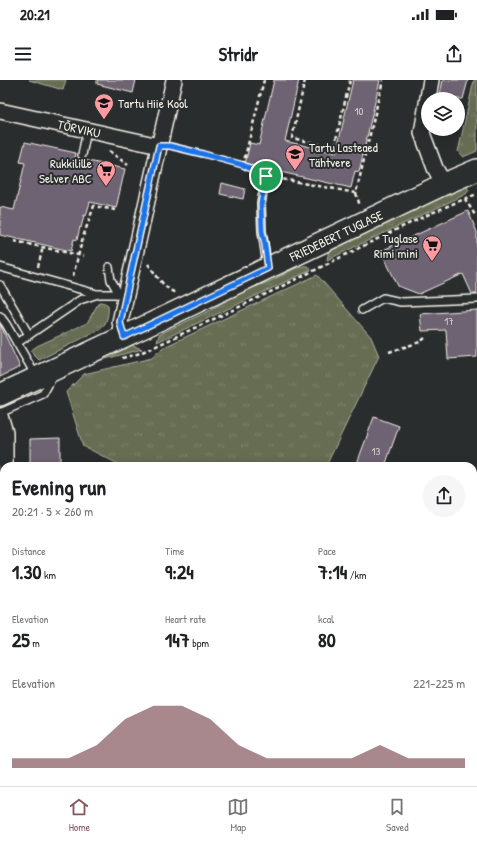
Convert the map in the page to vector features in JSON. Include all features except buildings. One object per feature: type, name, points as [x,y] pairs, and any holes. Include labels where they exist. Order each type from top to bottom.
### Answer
[{"type":"street","points":[[124,337],[120,322],[122,295],[136,249],[137,231],[174,80]]},
{"type":"street","points":[[431,80],[422,133],[435,168],[444,184]]},
{"type":"street","name":"TÕRVIKU","points":[[0,111],[159,146]]},
{"type":"street","name":"FRIEDEBERT TUGLASE","points":[[0,395],[444,184],[477,170]]},
{"type":"street","points":[[0,415],[5,432],[5,462]]},
{"type":"lane","points":[[82,155],[87,130]]},
{"type":"lane","points":[[266,176],[261,204],[262,231],[268,268]]},
{"type":"lane","points":[[0,267],[98,294],[122,295]]},
{"type":"lane","points":[[109,267],[111,280],[122,295]]},
{"type":"lane","points":[[0,286],[29,335]]},
{"type":"lane","points":[[17,343],[80,300],[98,294]]},
{"type":"lane","points":[[362,310],[383,298],[401,302],[477,299]]},
{"type":"lane","points":[[0,316],[37,378]]},
{"type":"lane","points":[[0,415],[43,394],[58,368]]},
{"type":"path","points":[[243,165],[264,80]]},
{"type":"path","points":[[305,80],[292,138],[334,148],[350,80]]},
{"type":"path","points":[[159,146],[170,146],[243,165],[266,176],[356,193],[383,80]]},
{"type":"path","points":[[115,360],[152,348],[284,286],[348,253],[440,209],[477,194]]},
{"type":"path","points":[[465,199],[475,215],[477,214]]},
{"type":"path","points":[[70,286],[83,237],[94,206],[115,210]]},
{"type":"path","points":[[14,241],[83,256]]},
{"type":"path","points":[[36,277],[42,247]]},
{"type":"path","points":[[136,249],[163,284],[170,291],[182,295]]},
{"type":"path","points":[[389,352],[415,344],[425,338]]},
{"type":"green space","points":[[29,80],[66,80],[63,90]]},
{"type":"green space","points":[[474,80],[477,80],[477,151],[463,157],[458,152],[462,136],[465,136],[465,120]]},
{"type":"green space","points":[[465,185],[469,190],[466,194],[327,260],[329,250]]},
{"type":"green space","points":[[304,266],[308,266],[311,270],[157,342],[159,335],[168,330],[211,310],[242,292]]},
{"type":"green space","points":[[317,275],[371,337],[379,356],[328,462],[114,462],[83,446],[66,392],[84,374],[152,358],[162,348]]},
{"type":"green space","points":[[99,302],[108,305],[108,315],[101,329],[39,360],[30,351],[37,346],[87,323]]},
{"type":"green space","points":[[129,345],[142,349],[91,363]]},
{"type":"place","name":"Tartu Hiie Kool","points":[[104,120]]},
{"type":"place","name":"Tartu Lasteaed Tähtvere","points":[[295,171]]},
{"type":"place","name":"Rukkilille Selver ABC","points":[[106,187]]},
{"type":"place","name":"Tuglase Rimi mini","points":[[432,262]]},
{"type":"route","points":[[159,146],[170,146],[243,165],[266,176],[261,204],[262,231],[268,268],[124,337],[120,322],[159,146]]}]
